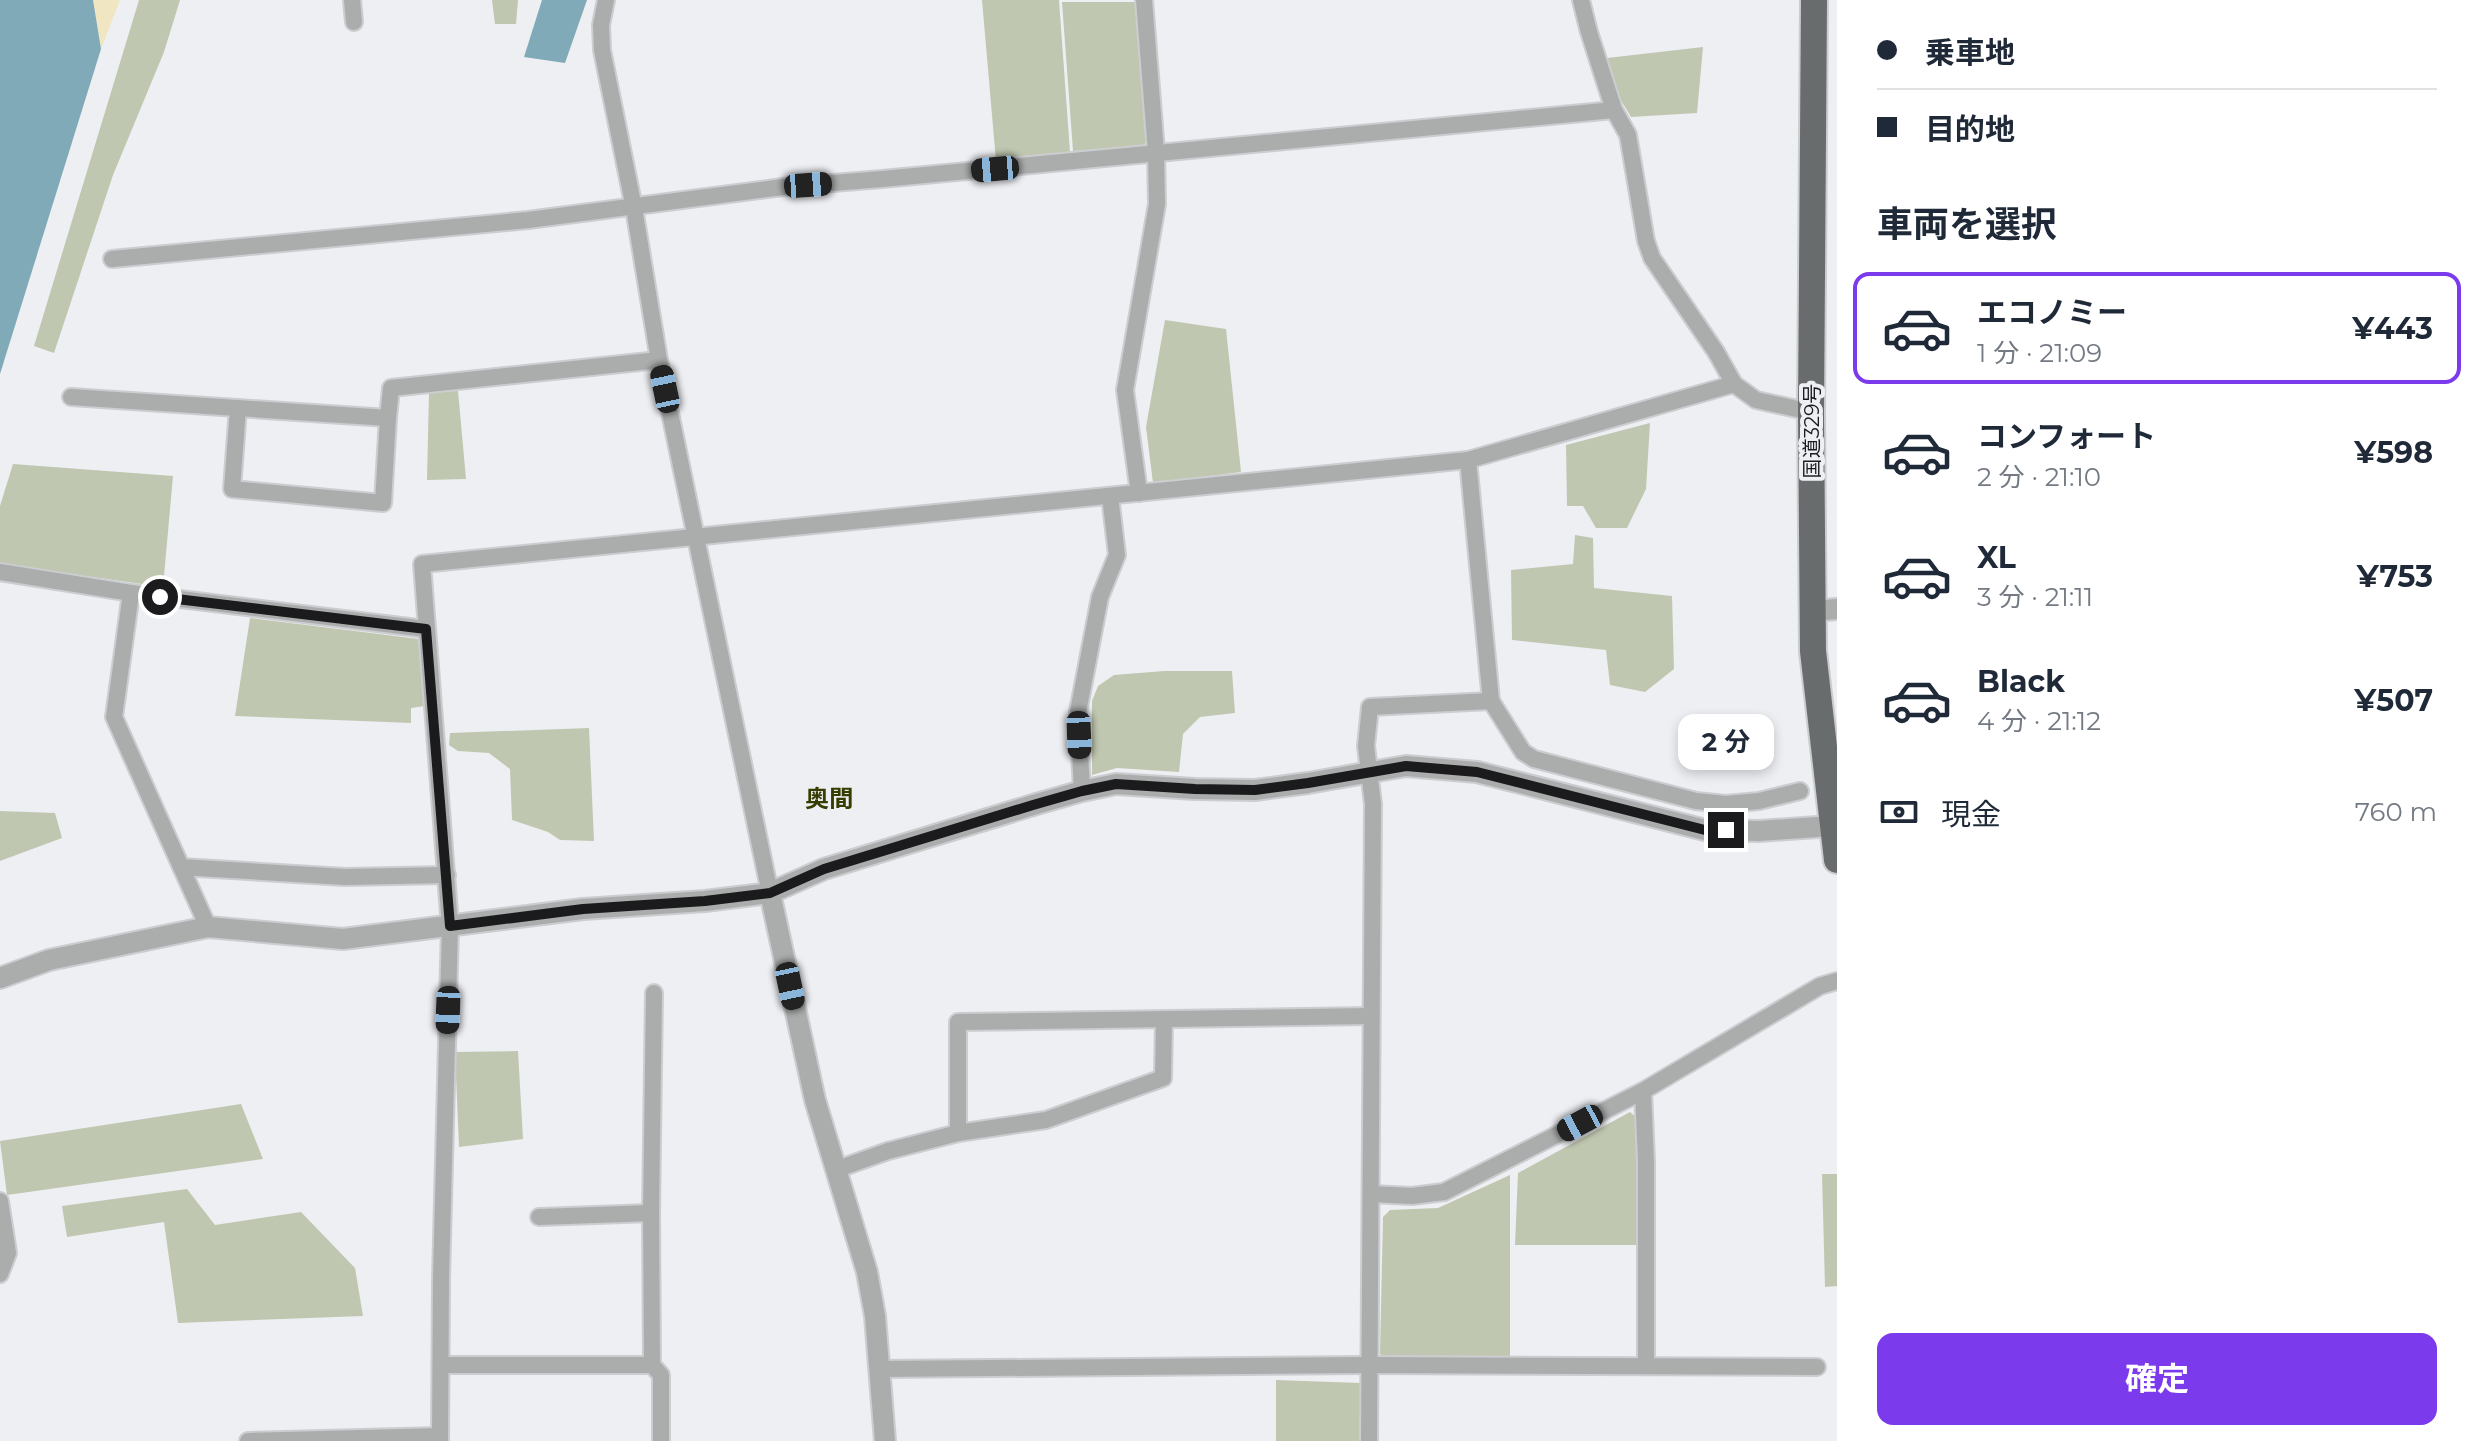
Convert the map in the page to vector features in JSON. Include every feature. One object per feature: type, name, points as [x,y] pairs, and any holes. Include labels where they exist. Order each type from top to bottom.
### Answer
[{"type":"highway","name":"国道329号","points":[[1814,0],[1811,412],[1825,610],[1814,664],[1837,860]]},
{"type":"street","points":[[352,0],[354,22]]},
{"type":"street","points":[[606,0],[601,38],[659,360],[815,1100],[867,1272],[875,1316],[885,1441]]},
{"type":"street","points":[[1139,493],[1125,390],[1157,204],[1144,0]]},
{"type":"street","points":[[1581,0],[1614,110],[1628,135],[1646,241],[1652,258],[1734,384],[1756,400],[1811,412]]},
{"type":"street","points":[[112,259],[528,220],[783,187],[1614,110]]},
{"type":"street","points":[[238,408],[232,489],[383,503],[391,388],[659,360]]},
{"type":"street","points":[[248,1441],[440,1438],[450,926],[422,564],[1468,460],[1734,384]]},
{"type":"street","points":[[71,397],[388,418]]},
{"type":"street","points":[[1468,460],[1491,701],[1523,752],[1534,759],[1696,801],[1726,804],[1759,801],[1800,791]]},
{"type":"street","points":[[1082,791],[1078,712],[1100,597],[1117,555],[1110,496]]},
{"type":"street","points":[[0,572],[131,593],[426,629]]},
{"type":"street","points":[[131,593],[114,717],[208,927]]},
{"type":"street","points":[[1369,1441],[1373,804],[1366,746],[1370,707],[1491,701]]},
{"type":"street","points":[[0,978],[49,960],[208,927],[343,939],[583,909],[705,901],[770,893],[824,869],[1082,791],[1116,784],[1255,790],[1406,766],[1477,772],[1705,830],[1759,831],[1832,826]]},
{"type":"street","points":[[1726,804],[1726,830]]},
{"type":"street","points":[[181,867],[345,877],[447,875]]},
{"type":"street","points":[[1372,1194],[1412,1196],[1444,1192],[1488,1172],[1643,1091],[1820,986],[1837,981]]},
{"type":"street","points":[[654,993],[652,1365],[661,1375],[661,1441]]},
{"type":"street","points":[[958,1133],[958,1022],[1371,1016]]},
{"type":"street","points":[[835,1170],[888,1151],[958,1133],[1046,1120],[1163,1078],[1164,1019]]},
{"type":"street","points":[[1643,1091],[1646,1366]]},
{"type":"street","points":[[0,1201],[8,1253],[0,1274]]},
{"type":"street","points":[[539,1217],[651,1213]]},
{"type":"street","points":[[441,1365],[652,1365]]},
{"type":"street","points":[[879,1369],[1369,1365],[1817,1367]]},
{"type":"green space","points":[[139,0],[180,0],[164,52],[113,175],[54,353],[34,346]]},
{"type":"green space","points":[[492,0],[518,0],[516,24],[495,24]]},
{"type":"green space","points":[[982,0],[1059,0],[1070,152],[996,161]]},
{"type":"green space","points":[[1062,2],[1135,2],[1148,141],[1142,146],[1073,151]]},
{"type":"green space","points":[[1703,47],[1697,113],[1631,117],[1619,97],[1607,58]]},
{"type":"green space","points":[[1165,320],[1226,329],[1241,472],[1153,483],[1146,427]]},
{"type":"green space","points":[[458,391],[466,479],[427,480],[429,392]]},
{"type":"green space","points":[[1650,423],[1646,489],[1627,528],[1596,528],[1583,506],[1567,506],[1566,445]]},
{"type":"green space","points":[[13,464],[173,476],[163,587],[0,564],[0,506]]},
{"type":"green space","points":[[1575,535],[1593,538],[1594,588],[1672,596],[1674,669],[1645,692],[1610,685],[1606,650],[1512,640],[1511,570],[1573,564]]},
{"type":"green space","points":[[250,618],[419,639],[425,706],[411,708],[411,723],[235,716]]},
{"type":"green space","points":[[1232,671],[1235,713],[1200,717],[1183,734],[1179,772],[1117,768],[1092,775],[1092,701],[1098,686],[1114,675]]},
{"type":"green space","points":[[589,728],[594,841],[560,840],[548,832],[512,820],[510,769],[489,753],[458,751],[449,745],[450,733]]},
{"type":"green space","points":[[0,811],[55,813],[62,838],[0,861]]},
{"type":"green space","points":[[518,1051],[523,1139],[459,1147],[455,1052]]},
{"type":"green space","points":[[241,1104],[263,1159],[7,1195],[0,1141]]},
{"type":"green space","points":[[1630,1112],[1636,1117],[1636,1245],[1515,1245],[1518,1173]]},
{"type":"green space","points":[[1822,1174],[1837,1174],[1837,1286],[1825,1287]]},
{"type":"green space","points":[[1510,1175],[1510,1358],[1387,1359],[1380,1354],[1383,1217],[1390,1210],[1438,1208]]},
{"type":"green space","points":[[187,1189],[215,1225],[301,1212],[355,1268],[363,1316],[178,1323],[164,1222],[67,1237],[62,1206]]},
{"type":"green space","points":[[1276,1380],[1361,1383],[1360,1441],[1276,1441]]},
{"type":"sand","points":[[93,0],[120,0],[101,49]]},
{"type":"water","points":[[0,0],[93,0],[101,49],[0,374]]},
{"type":"water","points":[[542,0],[587,0],[565,63],[524,57]]},
{"type":"district","name":"奥間","points":[[829,798]]},
{"type":"route","points":[[160,597],[426,629],[450,926],[583,909],[705,901],[770,893],[824,869],[1033,805],[1116,784],[1255,790],[1406,766],[1477,772],[1705,830],[1726,830]]}]
